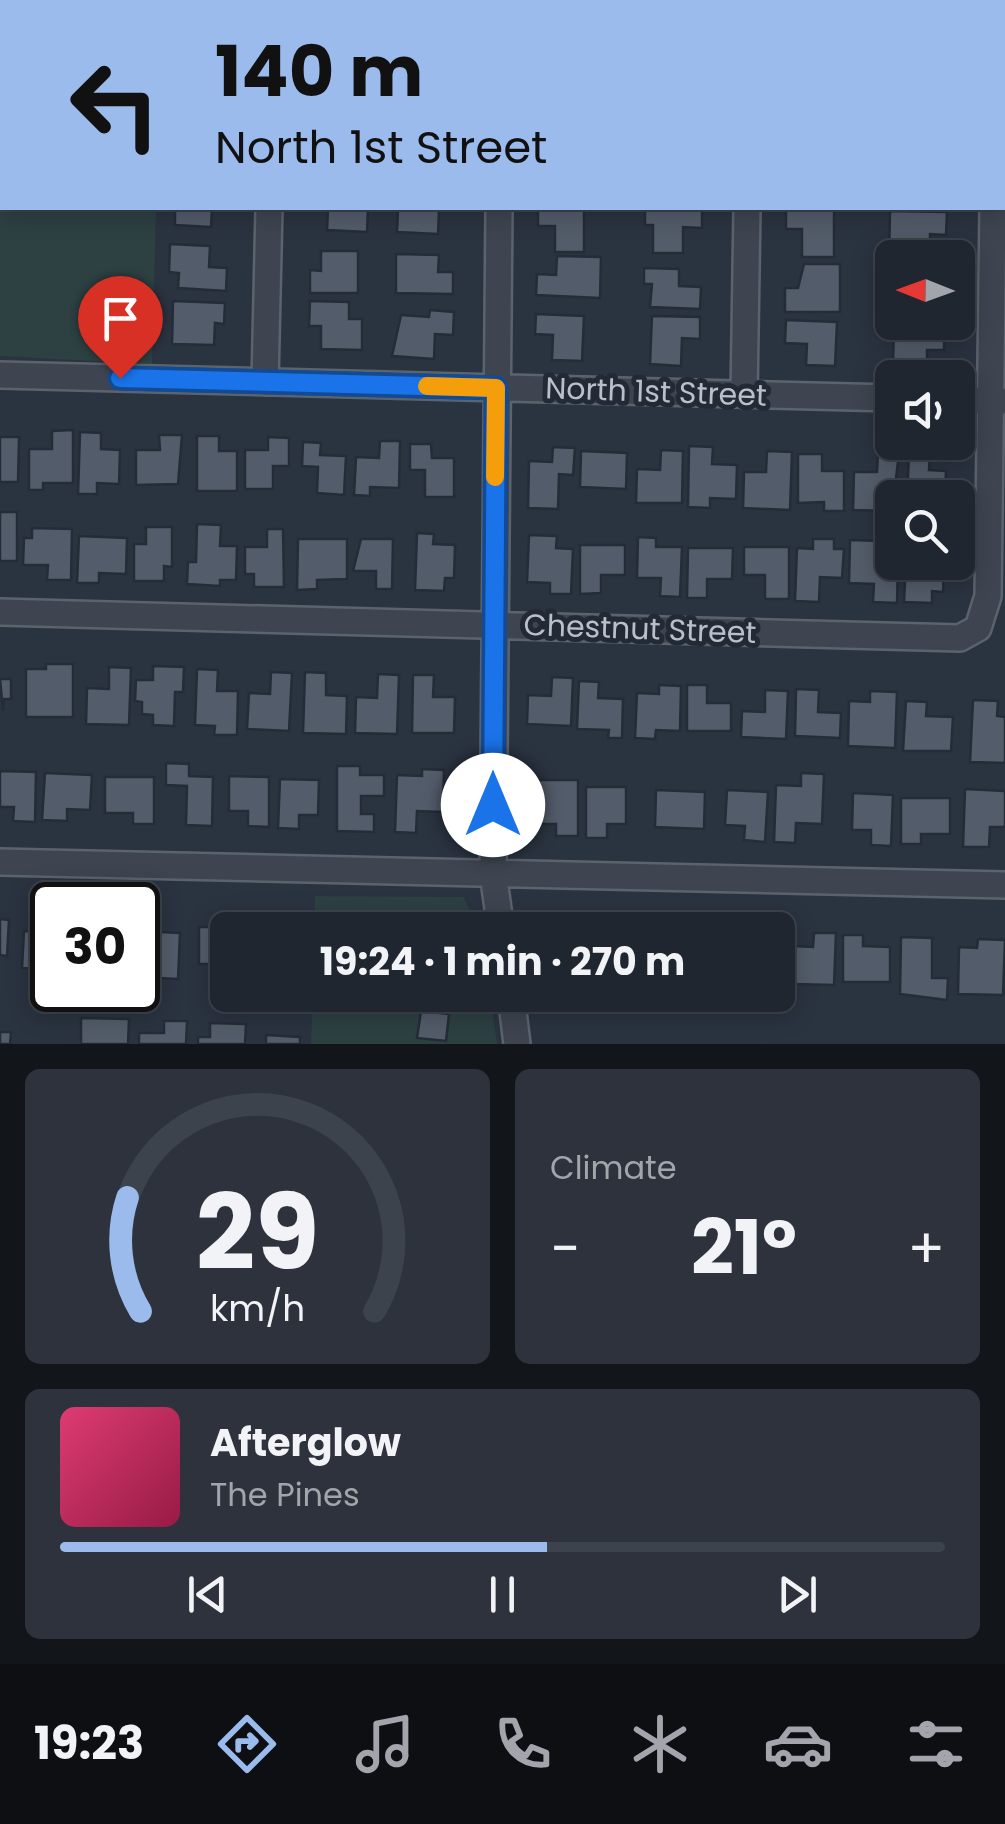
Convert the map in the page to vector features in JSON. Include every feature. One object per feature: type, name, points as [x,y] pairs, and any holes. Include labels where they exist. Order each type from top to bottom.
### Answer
[{"type":"street","points":[[265,382],[269,210]]},
{"type":"street","points":[[498,912],[493,873],[499,210]]},
{"type":"street","points":[[744,394],[747,210]]},
{"type":"street","points":[[993,210],[997,401]]},
{"type":"street","name":"North 1st Street","points":[[0,375],[875,398]]},
{"type":"street","name":"Chestnut Street","points":[[0,612],[960,638],[978,628],[988,596],[997,401]]},
{"type":"street","points":[[0,862],[1005,886]]},
{"type":"street","points":[[513,1012],[516,1044]]},
{"type":"shaded area","points":[[0,210],[156,210],[152,364],[0,356]]},
{"type":"shaded area","points":[[315,896],[463,897],[471,912],[315,912]]},
{"type":"shaded area","points":[[312,1012],[492,1012],[497,1044],[311,1044]]},
{"type":"building","points":[[175,210],[212,210],[211,227],[175,225]]},
{"type":"building","points":[[328,210],[368,210],[367,232],[327,230]]},
{"type":"building","points":[[398,210],[439,210],[438,234],[397,232]]},
{"type":"building","points":[[538,210],[584,210],[584,252],[555,252],[555,226],[538,226]]},
{"type":"building","points":[[645,210],[702,210],[702,228],[683,227],[683,253],[653,253],[653,225],[645,225]]},
{"type":"building","points":[[786,210],[834,210],[834,257],[802,257],[802,229],[786,229]]},
{"type":"building","points":[[890,211],[947,212],[946,235],[930,234],[930,240],[889,240]]},
{"type":"building","points":[[170,244],[210,246],[209,267],[227,268],[226,291],[178,288],[179,273],[169,272]]},
{"type":"building","points":[[321,251],[358,251],[358,293],[310,293],[310,270],[321,271]]},
{"type":"building","points":[[396,254],[439,255],[438,272],[453,272],[453,294],[396,293]]},
{"type":"building","points":[[557,256],[601,257],[600,298],[536,295],[537,274],[556,275]]},
{"type":"building","points":[[804,264],[840,264],[840,312],[785,312],[785,288],[798,288]]},
{"type":"building","points":[[644,268],[679,269],[679,286],[701,287],[700,309],[650,307],[652,284],[644,284]]},
{"type":"building","points":[[173,301],[225,303],[224,324],[215,323],[214,345],[172,344]]},
{"type":"building","points":[[310,301],[349,302],[349,319],[362,319],[362,350],[321,349],[321,326],[309,326]]},
{"type":"building","points":[[430,310],[454,312],[453,335],[435,334],[434,359],[392,356],[401,315],[429,317]]},
{"type":"building","points":[[536,314],[584,316],[582,361],[552,360],[553,335],[535,334]]},
{"type":"building","points":[[652,316],[700,317],[700,339],[682,338],[681,366],[650,364]]},
{"type":"building","points":[[786,320],[837,322],[835,366],[806,365],[807,344],[785,343]]},
{"type":"building","points":[[894,340],[944,340],[944,350],[927,350],[927,360],[893,360]]},
{"type":"building","points":[[73,430],[73,483],[43,483],[43,490],[29,490],[29,449],[52,449],[52,431]]},
{"type":"building","points":[[80,432],[101,433],[101,449],[120,450],[119,484],[97,483],[97,494],[78,494]]},
{"type":"building","points":[[159,435],[182,435],[178,484],[136,485],[136,450],[160,450]]},
{"type":"building","points":[[197,436],[219,436],[219,451],[237,451],[237,491],[197,491]]},
{"type":"building","points":[[0,437],[19,437],[18,482],[0,482]]},
{"type":"building","points":[[268,437],[289,438],[289,466],[273,466],[273,489],[245,489],[245,450],[268,450]]},
{"type":"building","points":[[380,441],[400,441],[399,488],[370,487],[370,496],[354,495],[356,457],[379,458]]},
{"type":"building","points":[[303,442],[321,443],[320,455],[346,456],[344,495],[317,493],[318,467],[302,466]]},
{"type":"building","points":[[410,444],[431,444],[432,458],[454,458],[454,497],[425,497],[425,470],[410,470]]},
{"type":"building","points":[[689,446],[713,447],[712,464],[737,465],[736,499],[710,498],[710,508],[688,507]]},
{"type":"building","points":[[553,447],[575,448],[573,475],[559,474],[558,509],[528,508],[529,461],[552,462]]},
{"type":"building","points":[[661,450],[683,451],[682,503],[636,503],[637,469],[660,470]]},
{"type":"building","points":[[581,451],[627,453],[626,489],[580,487]]},
{"type":"building","points":[[767,451],[792,452],[790,510],[743,508],[744,472],[766,472]]},
{"type":"building","points":[[798,454],[822,454],[822,471],[844,471],[844,511],[824,511],[824,502],[798,503]]},
{"type":"building","points":[[878,460],[898,460],[896,480],[875,480],[875,511],[853,510],[854,472],[877,472]]},
{"type":"building","points":[[909,460],[930,460],[929,470],[946,471],[946,480],[908,480]]},
{"type":"building","points":[[0,512],[17,512],[17,561],[0,561]]},
{"type":"building","points":[[197,524],[221,525],[220,546],[237,546],[236,580],[220,580],[220,586],[187,584],[188,562],[196,562]]},
{"type":"building","points":[[146,527],[172,527],[172,567],[164,566],[164,581],[134,581],[134,544],[146,544]]},
{"type":"building","points":[[32,528],[72,529],[71,580],[47,580],[48,565],[23,565],[24,538],[32,538]]},
{"type":"building","points":[[267,529],[283,529],[284,587],[254,587],[254,574],[245,574],[245,547],[267,547]]},
{"type":"building","points":[[417,533],[434,534],[433,544],[455,545],[454,578],[445,578],[444,591],[415,590]]},
{"type":"building","points":[[529,535],[557,536],[556,548],[573,549],[571,594],[550,594],[550,583],[527,582]]},
{"type":"building","points":[[79,536],[127,538],[126,574],[99,573],[99,583],[77,583]]},
{"type":"building","points":[[638,537],[656,538],[656,547],[682,547],[680,597],[660,596],[661,578],[637,578]]},
{"type":"building","points":[[298,539],[347,539],[347,579],[317,580],[317,589],[297,590]]},
{"type":"building","points":[[361,539],[393,539],[392,589],[376,589],[376,571],[353,571]]},
{"type":"building","points":[[813,539],[834,539],[834,549],[844,549],[842,578],[820,577],[819,602],[795,601],[797,548],[813,549]]},
{"type":"building","points":[[850,540],[875,541],[875,580],[898,580],[897,603],[873,602],[874,584],[849,583]]},
{"type":"building","points":[[580,545],[625,545],[625,575],[601,575],[601,593],[580,594]]},
{"type":"building","points":[[744,547],[789,547],[789,599],[765,599],[765,575],[744,575]]},
{"type":"building","points":[[688,548],[733,548],[732,579],[707,579],[707,598],[687,598]]},
{"type":"building","points":[[905,580],[943,580],[943,592],[932,591],[932,603],[904,602]]},
{"type":"building","points":[[46,664],[73,664],[73,717],[26,717],[26,669],[46,669]]},
{"type":"building","points":[[153,666],[184,667],[183,692],[175,692],[174,726],[153,725],[153,715],[142,714],[142,702],[135,701],[136,680],[153,680]]},
{"type":"building","points":[[109,667],[131,668],[129,725],[86,724],[87,688],[109,689]]},
{"type":"building","points":[[197,669],[218,670],[217,691],[238,691],[237,735],[214,735],[215,726],[195,725]]},
{"type":"building","points":[[271,672],[292,673],[289,731],[247,729],[249,693],[270,694]]},
{"type":"building","points":[[305,672],[326,673],[326,695],[347,696],[346,734],[303,733]]},
{"type":"building","points":[[378,674],[399,675],[397,734],[355,733],[356,697],[377,698]]},
{"type":"building","points":[[413,675],[434,675],[433,697],[455,697],[454,733],[412,733]]},
{"type":"building","points":[[552,677],[573,678],[571,726],[527,724],[528,695],[551,696]]},
{"type":"building","points":[[0,679],[11,679],[11,699],[4,699],[3,711]]},
{"type":"building","points":[[579,681],[599,682],[598,698],[623,699],[622,738],[608,738],[609,730],[577,729]]},
{"type":"building","points":[[659,685],[681,686],[680,731],[656,730],[655,739],[635,738],[637,693],[659,694]]},
{"type":"building","points":[[687,685],[707,685],[707,703],[731,703],[731,731],[687,731]]},
{"type":"building","points":[[796,689],[819,690],[818,712],[841,713],[840,738],[795,736]]},
{"type":"building","points":[[765,690],[788,691],[786,739],[741,737],[742,711],[765,712]]},
{"type":"building","points":[[870,691],[897,692],[895,748],[848,746],[849,701],[870,702]]},
{"type":"building","points":[[973,700],[998,701],[997,716],[1005,717],[1005,763],[970,762]]},
{"type":"building","points":[[906,701],[927,702],[926,716],[953,717],[951,751],[903,751]]},
{"type":"building","points":[[166,763],[189,764],[189,776],[213,777],[212,826],[186,825],[187,786],[166,785]]},
{"type":"building","points":[[337,766],[360,766],[360,775],[384,775],[384,796],[361,796],[361,814],[374,814],[374,832],[337,831]]},
{"type":"building","points":[[422,769],[444,770],[443,812],[417,811],[416,833],[395,832],[397,775],[422,776]]},
{"type":"building","points":[[0,771],[36,772],[35,822],[13,821],[14,807],[0,807]]},
{"type":"building","points":[[45,773],[92,775],[90,810],[67,809],[67,821],[42,820]]},
{"type":"building","points":[[801,773],[824,774],[822,824],[796,823],[795,843],[774,842],[776,785],[801,786]]},
{"type":"building","points":[[229,776],[269,777],[269,827],[248,826],[248,811],[229,811]]},
{"type":"building","points":[[105,777],[154,777],[154,824],[133,824],[133,813],[105,813]]},
{"type":"building","points":[[280,779],[319,780],[318,815],[299,815],[299,829],[278,828]]},
{"type":"building","points":[[530,780],[578,780],[578,836],[556,836],[556,824],[530,824]]},
{"type":"building","points":[[586,787],[626,787],[626,824],[607,824],[607,838],[586,838]]},
{"type":"building","points":[[965,789],[1005,791],[1005,827],[990,827],[989,847],[963,847]]},
{"type":"building","points":[[656,790],[705,792],[704,829],[655,827]]},
{"type":"building","points":[[727,790],[768,792],[765,842],[744,840],[745,826],[725,825]]},
{"type":"building","points":[[853,793],[893,795],[891,846],[871,845],[871,830],[852,830]]},
{"type":"building","points":[[901,798],[950,798],[950,834],[921,834],[921,844],[901,844]]},
{"type":"building","points":[[0,919],[9,920],[7,956],[0,955]]},
{"type":"building","points":[[199,927],[210,927],[210,964],[199,964]]},
{"type":"building","points":[[24,931],[30,931],[30,968],[22,968]]},
{"type":"building","points":[[160,932],[180,933],[178,979],[160,978]]},
{"type":"building","points":[[814,933],[836,933],[834,985],[795,984],[795,946],[813,947]]},
{"type":"building","points":[[843,935],[863,935],[863,946],[890,947],[890,982],[843,982]]},
{"type":"building","points":[[901,937],[932,938],[932,978],[948,978],[947,1000],[900,994]]},
{"type":"building","points":[[978,939],[1005,940],[1003,995],[958,994],[959,947],[977,948]]},
{"type":"building","points":[[421,1012],[449,1014],[446,1041],[417,1038]]},
{"type":"building","points":[[81,1018],[129,1019],[128,1044],[81,1044]]},
{"type":"building","points":[[164,1021],[187,1021],[186,1044],[139,1044],[139,1033],[164,1033]]},
{"type":"building","points":[[210,1023],[246,1024],[245,1044],[198,1044],[198,1037],[210,1037]]},
{"type":"building","points":[[0,1032],[11,1032],[10,1044],[0,1044]]},
{"type":"building","points":[[266,1035],[300,1037],[300,1044],[266,1044]]},
{"type":"slow traffic","points":[[427,386],[496,388],[495,477]]},
{"type":"route","points":[[120,378],[496,388],[493,805]]}]
